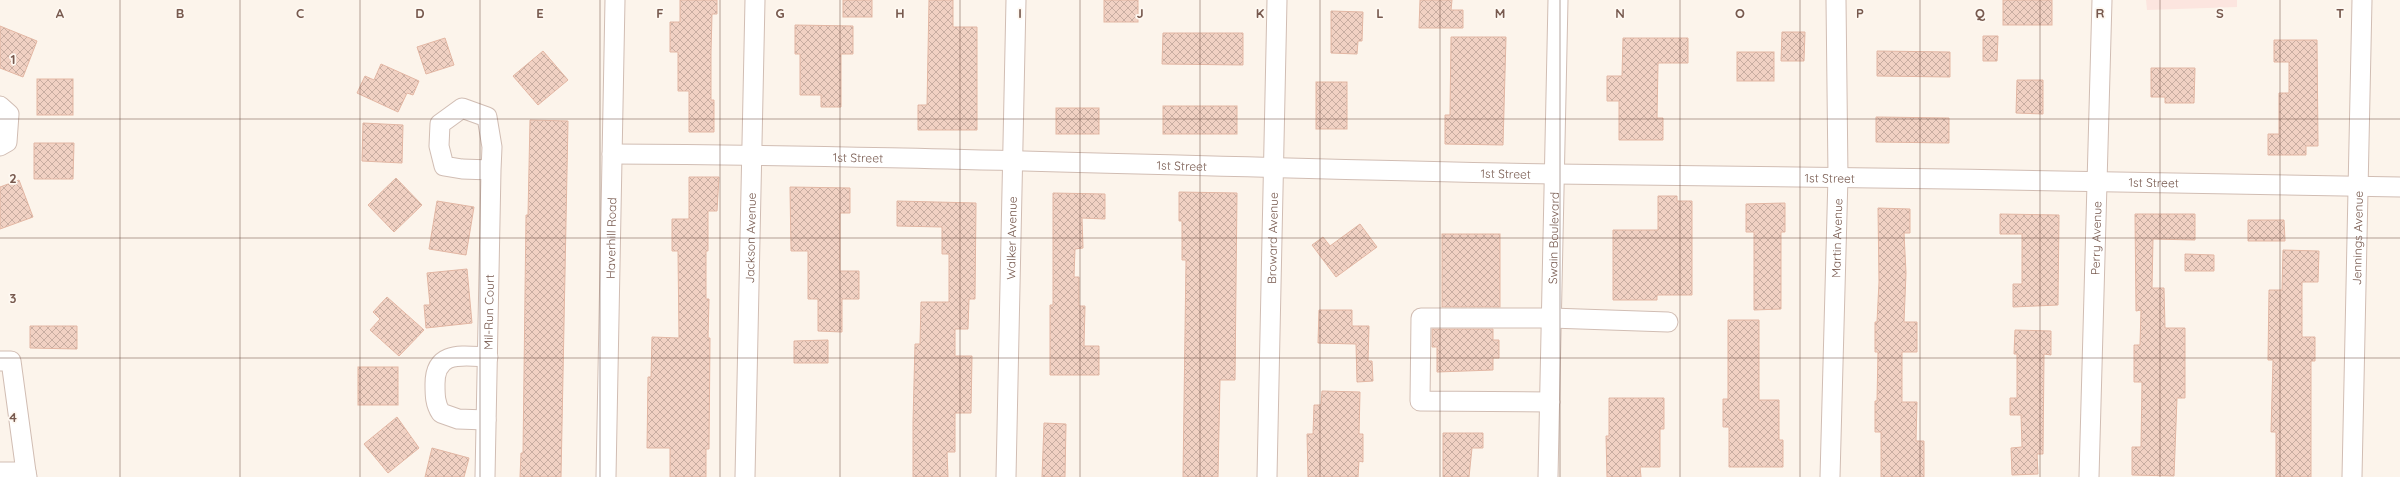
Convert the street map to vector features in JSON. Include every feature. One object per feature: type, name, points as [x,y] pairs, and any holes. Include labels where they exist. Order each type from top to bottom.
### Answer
[{"type":"street","name":"Haverhill Road","points":[[606,477],[615,0]]},
{"type":"street","name":"Jackson Avenue","points":[[745,477],[755,0]]},
{"type":"street","name":"Walker Avenue","points":[[1006,477],[1016,0]]},
{"type":"street","name":"Broward Avenue","points":[[1267,477],[1277,0]]},
{"type":"street","name":"Swain Boulevard","points":[[1548,477],[1558,0]]},
{"type":"street","name":"Martin Avenue","points":[[1830,477],[1838,176],[1836,0]]},
{"type":"street","name":"Perry Avenue","points":[[2089,477],[2102,0]]},
{"type":"street","name":"Jennings Avenue","points":[[2352,477],[2362,0]]},
{"type":"street","points":[[0,106],[9,114],[7,142],[0,146]]},
{"type":"street","name":"Mil-Run Court","points":[[485,477],[492,147],[487,117],[462,108],[440,124],[439,146],[444,166],[462,169],[491,170]]},
{"type":"street","name":"1st Street","points":[[612,154],[1013,160],[1554,174],[1838,176],[2400,186]]},
{"type":"street","points":[[1550,402],[1420,401],[1421,318],[1551,318],[1668,322]]},
{"type":"street","points":[[486,420],[458,420],[441,413],[435,398],[435,372],[439,363],[448,358],[488,356]]},
{"type":"street","points":[[0,361],[11,361],[27,475],[0,472]]},
{"type":"shaded area","points":[[2146,0],[2237,0],[2237,7],[2147,10]]},
{"type":"building","points":[[680,0],[717,0],[717,14],[712,14],[711,52],[711,100],[714,100],[714,132],[689,132],[689,91],[678,91],[678,52],[670,52],[670,22],[680,22]]},
{"type":"building","points":[[843,0],[872,0],[872,17],[843,17]]},
{"type":"building","points":[[929,0],[953,0],[953,27],[977,27],[977,130],[918,130],[918,105],[927,105]]},
{"type":"building","points":[[1104,0],[1138,0],[1138,22],[1104,22]]},
{"type":"building","points":[[1420,0],[1452,0],[1451,10],[1463,10],[1463,28],[1419,28]]},
{"type":"building","points":[[2003,0],[2052,0],[2052,25],[2003,25]]},
{"type":"building","points":[[1331,11],[1363,12],[1362,41],[1358,41],[1357,54],[1331,53]]},
{"type":"building","points":[[795,25],[853,26],[853,54],[841,54],[841,107],[821,107],[821,95],[800,95],[800,54],[795,54]]},
{"type":"building","points":[[0,26],[37,41],[23,77],[0,68]]},
{"type":"building","points":[[1782,32],[1805,32],[1804,61],[1781,61]]},
{"type":"building","points":[[1163,33],[1243,33],[1243,65],[1162,64]]},
{"type":"building","points":[[1983,36],[1998,36],[1997,61],[1983,61]]},
{"type":"building","points":[[1451,37],[1506,37],[1503,145],[1445,144],[1445,115],[1450,115]]},
{"type":"building","points":[[445,38],[454,65],[426,74],[417,47]]},
{"type":"building","points":[[1623,38],[1688,38],[1688,63],[1658,63],[1657,118],[1663,118],[1663,140],[1619,140],[1619,101],[1607,101],[1607,76],[1622,76]]},
{"type":"building","points":[[2274,40],[2317,40],[2318,146],[2306,146],[2306,155],[2268,155],[2268,134],[2279,134],[2279,93],[2289,93],[2289,62],[2274,62]]},
{"type":"building","points":[[543,51],[568,80],[538,105],[513,76]]},
{"type":"building","points":[[1877,51],[1950,52],[1950,77],[1877,76]]},
{"type":"building","points":[[1737,52],[1774,52],[1774,81],[1737,81]]},
{"type":"building","points":[[381,64],[419,81],[413,95],[407,93],[398,112],[357,93],[365,76],[374,80]]},
{"type":"building","points":[[2151,68],[2195,68],[2194,103],[2165,103],[2165,97],[2151,97]]},
{"type":"building","points":[[37,79],[73,79],[73,115],[37,115]]},
{"type":"building","points":[[2017,80],[2043,80],[2043,114],[2016,113]]},
{"type":"building","points":[[1316,82],[1347,82],[1347,129],[1316,129]]},
{"type":"building","points":[[1163,106],[1237,106],[1237,134],[1163,134]]},
{"type":"building","points":[[1056,108],[1099,108],[1099,134],[1056,134]]},
{"type":"building","points":[[1876,117],[1949,118],[1949,143],[1876,142]]},
{"type":"building","points":[[530,120],[568,121],[561,477],[520,477],[521,453],[523,453],[526,215],[528,215]]},
{"type":"building","points":[[363,123],[403,125],[402,163],[362,161]]},
{"type":"building","points":[[34,143],[74,143],[73,179],[34,179]]},
{"type":"building","points":[[689,177],[719,177],[717,211],[708,211],[708,251],[706,251],[706,299],[709,299],[708,338],[710,338],[709,449],[706,449],[706,477],[670,477],[670,448],[647,448],[648,377],[651,377],[652,337],[679,338],[678,251],[672,251],[672,219],[689,219]]},
{"type":"building","points":[[396,178],[422,205],[394,232],[368,205]]},
{"type":"building","points":[[19,180],[33,217],[0,229],[0,187]]},
{"type":"building","points":[[790,187],[850,188],[850,213],[840,213],[840,271],[859,271],[859,299],[842,299],[842,332],[818,331],[818,299],[808,299],[808,251],[791,251]]},
{"type":"building","points":[[1179,192],[1237,193],[1235,380],[1220,380],[1218,477],[1183,477],[1186,260],[1182,260],[1182,221],[1179,221]]},
{"type":"building","points":[[1053,193],[1105,194],[1105,219],[1082,218],[1083,248],[1075,249],[1074,277],[1079,277],[1079,306],[1085,306],[1084,346],[1099,346],[1099,375],[1050,375],[1050,305],[1053,305]]},
{"type":"building","points":[[1658,196],[1677,196],[1677,201],[1692,201],[1692,295],[1657,295],[1657,300],[1613,300],[1613,230],[1658,230]]},
{"type":"building","points":[[437,201],[474,207],[466,255],[429,249]]},
{"type":"building","points":[[897,201],[976,203],[975,299],[969,299],[968,329],[955,329],[955,356],[972,356],[971,413],[955,413],[955,452],[947,452],[948,477],[913,477],[913,422],[915,344],[920,344],[921,302],[949,302],[949,254],[942,254],[942,227],[897,226]]},
{"type":"building","points":[[1785,203],[1785,232],[1781,232],[1781,309],[1754,310],[1754,232],[1746,232],[1746,204]]},
{"type":"building","points":[[1878,208],[1910,209],[1910,233],[1904,233],[1906,273],[1904,322],[1917,322],[1917,352],[1902,352],[1902,402],[1917,402],[1916,441],[1924,441],[1924,477],[1881,477],[1881,432],[1875,432],[1878,352],[1875,352],[1875,322],[1877,322],[1879,282]]},
{"type":"building","points":[[2000,214],[2059,215],[2058,305],[2013,307],[2013,284],[2022,284],[2022,234],[2000,234]]},
{"type":"building","points":[[2135,214],[2195,214],[2195,240],[2153,239],[2152,288],[2164,288],[2165,328],[2185,328],[2185,398],[2177,398],[2174,476],[2132,475],[2132,447],[2141,447],[2142,382],[2134,382],[2134,345],[2140,345],[2141,310],[2136,311]]},
{"type":"building","points":[[2248,220],[2284,220],[2285,241],[2248,241]]},
{"type":"building","points":[[1360,224],[1377,247],[1336,277],[1312,245],[1323,237],[1330,246]]},
{"type":"building","points":[[1442,234],[1500,234],[1500,307],[1442,307]]},
{"type":"building","points":[[2283,250],[2319,251],[2318,282],[2302,282],[2302,337],[2315,337],[2315,361],[2311,361],[2311,477],[2276,477],[2276,432],[2271,432],[2273,360],[2268,360],[2269,290],[2282,290]]},
{"type":"building","points":[[2185,254],[2214,255],[2214,271],[2185,271]]},
{"type":"building","points":[[467,269],[472,323],[426,328],[424,305],[430,305],[427,273]]},
{"type":"building","points":[[387,297],[424,330],[399,356],[370,330],[380,319],[373,312]]},
{"type":"building","points":[[1319,310],[1352,310],[1352,326],[1369,326],[1368,361],[1372,361],[1373,381],[1357,382],[1356,344],[1318,343]]},
{"type":"building","points":[[1728,320],[1759,320],[1759,400],[1779,400],[1779,440],[1783,440],[1783,467],[1729,467],[1729,427],[1723,427],[1723,399],[1728,399]]},
{"type":"building","points":[[30,326],[77,326],[77,349],[30,348]]},
{"type":"building","points":[[1432,329],[1493,329],[1493,340],[1499,340],[1499,358],[1493,358],[1493,370],[1437,372],[1437,347],[1432,347]]},
{"type":"building","points":[[2015,330],[2051,331],[2051,355],[2044,354],[2043,454],[2037,454],[2038,474],[2012,475],[2011,448],[2022,447],[2021,415],[2010,415],[2010,398],[2017,398],[2017,354],[2014,354]]},
{"type":"building","points":[[828,340],[828,363],[794,363],[794,341]]},
{"type":"building","points":[[358,367],[398,367],[398,405],[358,405]]},
{"type":"building","points":[[1322,391],[1360,392],[1359,434],[1363,434],[1363,462],[1359,461],[1358,477],[1308,477],[1307,434],[1313,434],[1314,405],[1321,405]]},
{"type":"building","points":[[1609,398],[1664,398],[1664,429],[1660,429],[1660,467],[1640,467],[1641,477],[1607,477],[1606,436],[1609,436]]},
{"type":"building","points":[[397,417],[419,448],[388,473],[364,444]]},
{"type":"building","points":[[1044,423],[1066,424],[1065,477],[1042,477]]},
{"type":"building","points":[[1443,433],[1483,433],[1483,448],[1472,448],[1469,477],[1443,477]]},
{"type":"building","points":[[432,448],[469,458],[464,477],[425,477]]}]
